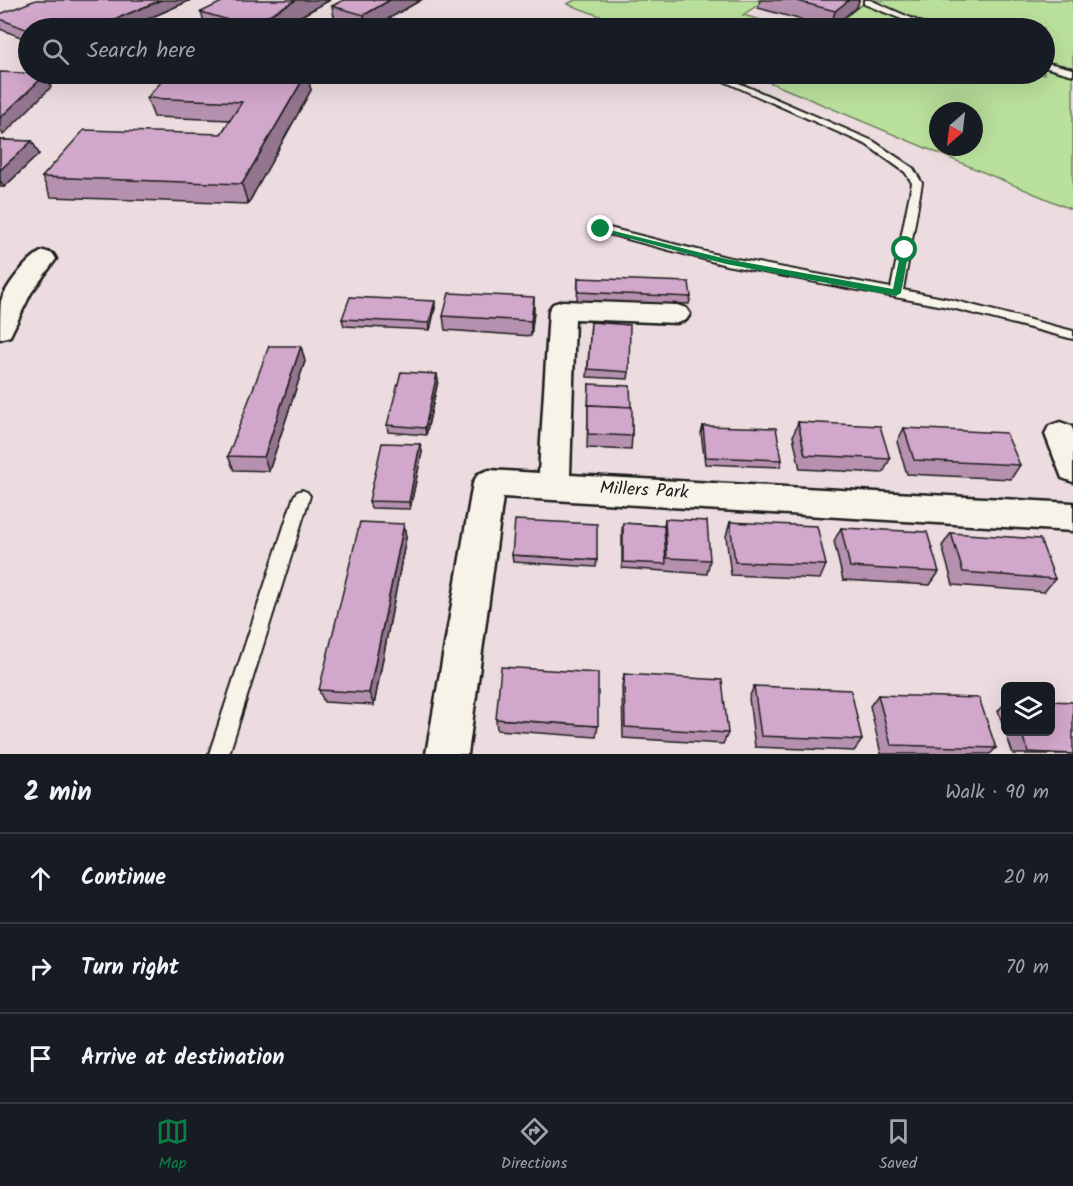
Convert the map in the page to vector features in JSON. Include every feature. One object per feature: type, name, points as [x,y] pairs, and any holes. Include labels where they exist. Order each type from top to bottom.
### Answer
[{"type":"street","points":[[0,330],[4,318],[31,273],[44,259]]},
{"type":"street","points":[[554,486],[562,310],[677,314]]},
{"type":"street","points":[[1060,434],[1073,469]]},
{"type":"street","name":"Millers Park","points":[[447,754],[489,483],[1073,517]]},
{"type":"lane","points":[[867,2],[906,18]]},
{"type":"lane","points":[[1055,67],[1073,72]]},
{"type":"lane","points":[[735,84],[870,143],[909,170],[917,183],[896,293]]},
{"type":"lane","points":[[601,229],[726,261],[948,303],[1073,335]]},
{"type":"lane","points":[[219,754],[302,496]]},
{"type":"green space","points":[[575,0],[765,0],[743,15],[754,18],[606,18],[567,4]]},
{"type":"green space","points":[[868,0],[1073,0],[1073,210],[945,156],[983,156],[983,102],[929,102],[929,149],[774,84],[1055,84],[1055,18],[844,18]]},
{"type":"building","points":[[36,0],[161,0],[118,18],[18,18],[18,26],[0,19],[0,14]]},
{"type":"building","points":[[226,0],[296,0],[263,18],[222,18],[201,12]]},
{"type":"building","points":[[344,0],[390,0],[364,15],[332,6]]},
{"type":"building","points":[[793,0],[849,0],[835,11]]},
{"type":"building","points":[[0,72],[18,73],[18,84],[36,84],[0,118]]},
{"type":"building","points":[[159,84],[300,84],[242,184],[42,177],[84,130],[221,134],[242,102],[147,98]]},
{"type":"building","points":[[0,140],[32,141],[0,170]]},
{"type":"building","points":[[578,278],[689,282],[691,297],[578,292]]},
{"type":"building","points":[[449,293],[534,297],[531,321],[443,316]]},
{"type":"building","points":[[350,297],[435,301],[429,323],[342,319]]},
{"type":"building","points":[[591,322],[630,325],[629,372],[588,369]]},
{"type":"building","points":[[269,346],[301,346],[264,457],[228,456]]},
{"type":"building","points":[[401,372],[437,374],[425,428],[387,425]]},
{"type":"building","points":[[589,384],[630,386],[631,407],[588,405]]},
{"type":"building","points":[[588,405],[632,407],[632,436],[588,434]]},
{"type":"building","points":[[798,422],[880,426],[890,459],[805,455]]},
{"type":"building","points":[[703,426],[776,428],[782,460],[706,457]]},
{"type":"building","points":[[904,428],[1006,433],[1020,465],[914,460]]},
{"type":"building","points":[[382,443],[420,444],[409,502],[369,501]]},
{"type":"building","points":[[665,519],[707,521],[710,560],[667,558]]},
{"type":"building","points":[[515,520],[597,524],[597,560],[512,555]]},
{"type":"building","points":[[360,522],[404,524],[369,693],[319,690]]},
{"type":"building","points":[[730,522],[817,526],[826,565],[735,562]]},
{"type":"building","points":[[623,523],[664,526],[666,564],[623,562]]},
{"type":"building","points":[[841,528],[927,532],[939,572],[850,567]]},
{"type":"building","points":[[951,533],[1040,539],[1055,579],[963,572]]},
{"type":"building","points":[[501,667],[598,673],[598,726],[496,719]]},
{"type":"building","points":[[624,674],[722,680],[728,733],[625,727]]},
{"type":"building","points":[[754,686],[851,690],[862,740],[761,736]]},
{"type":"building","points":[[878,695],[979,698],[996,748],[891,745]]},
{"type":"building","points":[[1055,701],[1073,702],[1073,754],[1028,752],[1022,736],[1055,736]]},
{"type":"route","points":[[601,229],[726,261],[896,293],[905,250]]}]
